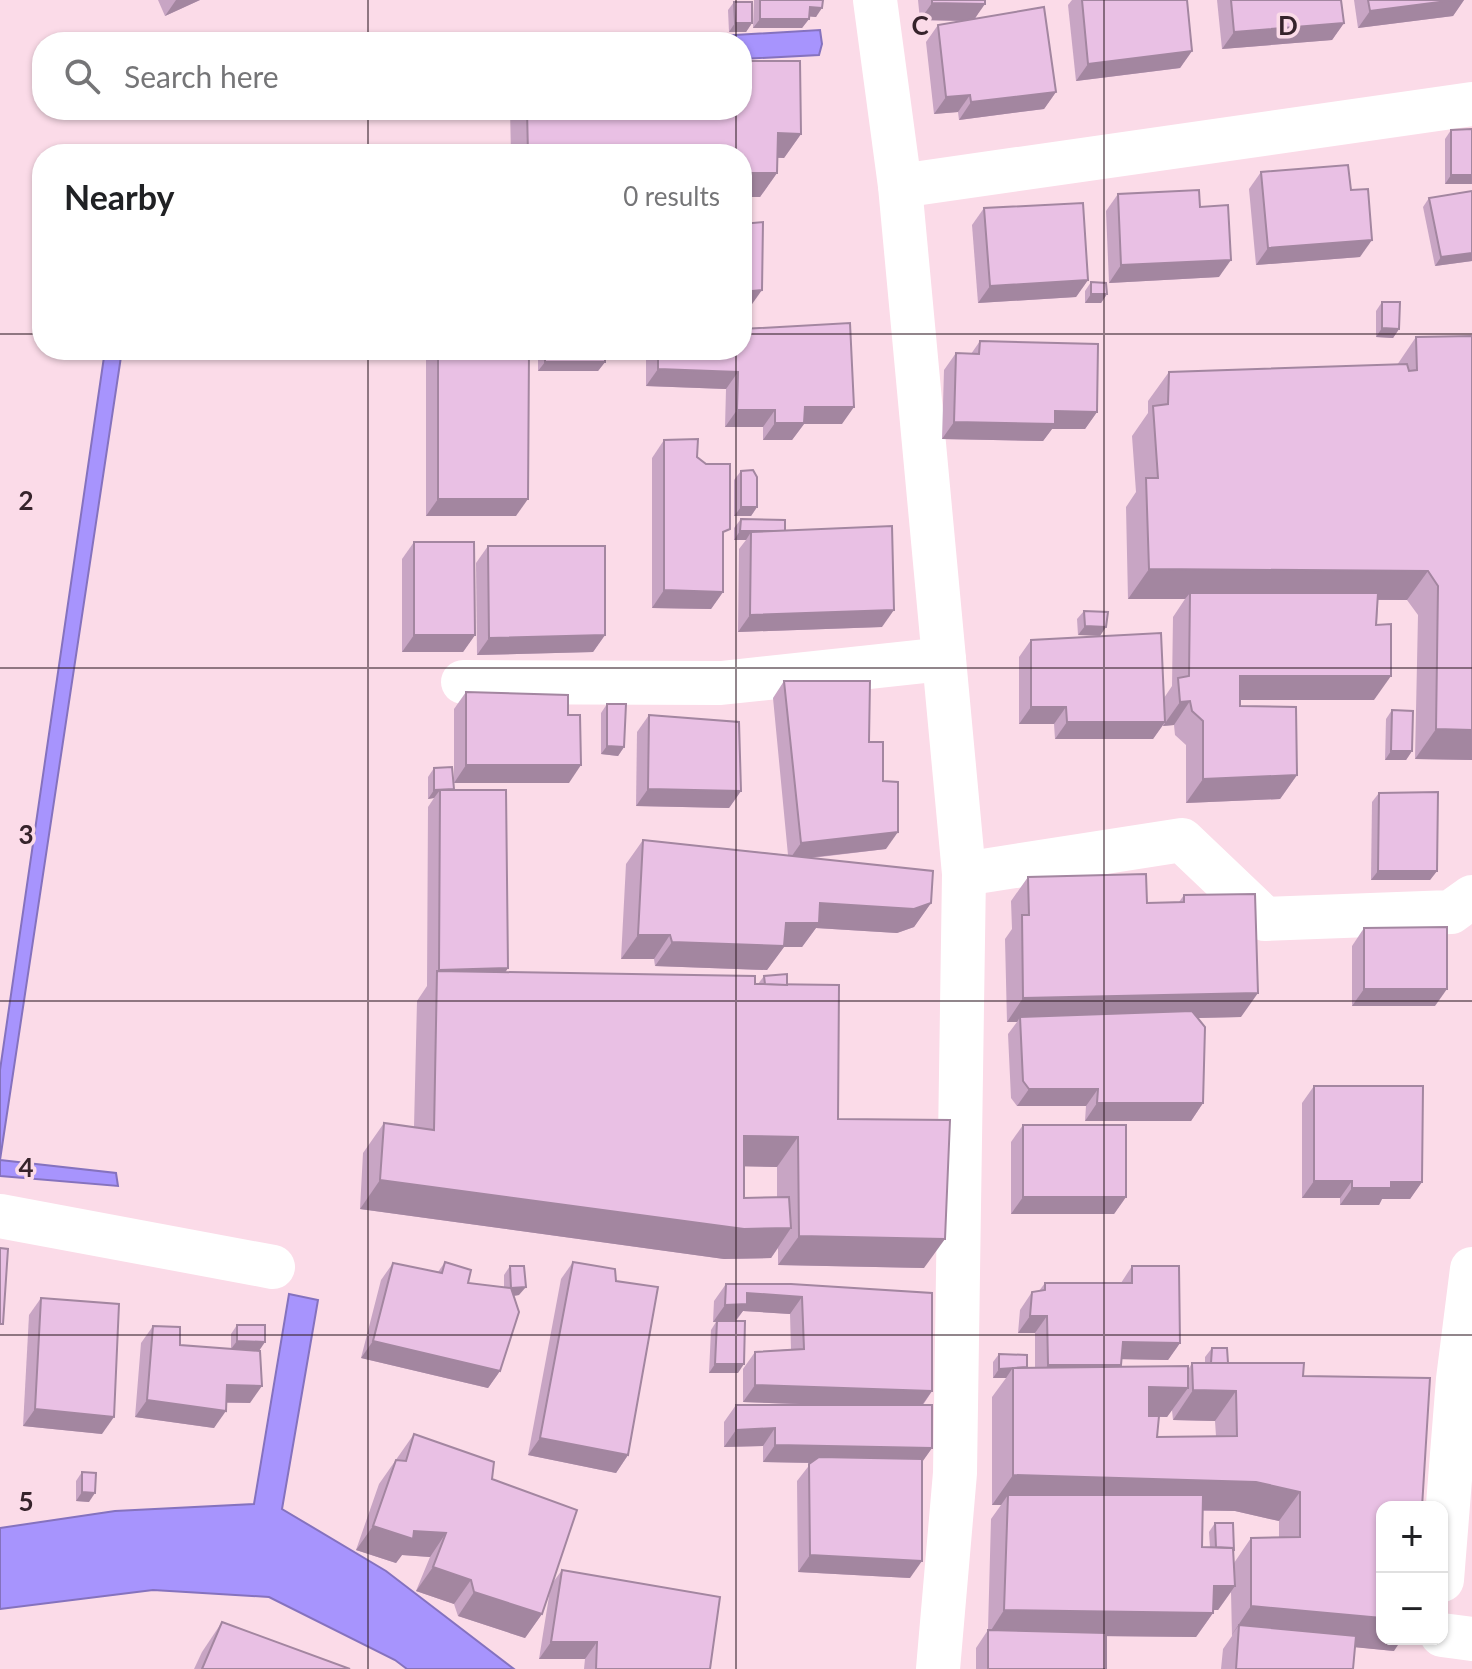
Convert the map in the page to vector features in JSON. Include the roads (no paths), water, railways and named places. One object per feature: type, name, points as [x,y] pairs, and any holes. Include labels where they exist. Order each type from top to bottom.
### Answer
[{"type":"street","points":[[875,0],[900,186],[964,874],[955,1473],[938,1669]]},
{"type":"street","points":[[900,186],[1472,104]]},
{"type":"street","points":[[463,682],[721,683],[944,659]]},
{"type":"street","points":[[964,874],[1182,840],[1265,919],[1451,912],[1472,897]]},
{"type":"street","points":[[0,1216],[273,1267]]},
{"type":"street","points":[[1443,1573],[1458,1379],[1472,1269]]},
{"type":"street","points":[[1448,1636],[1472,1639]]}]
